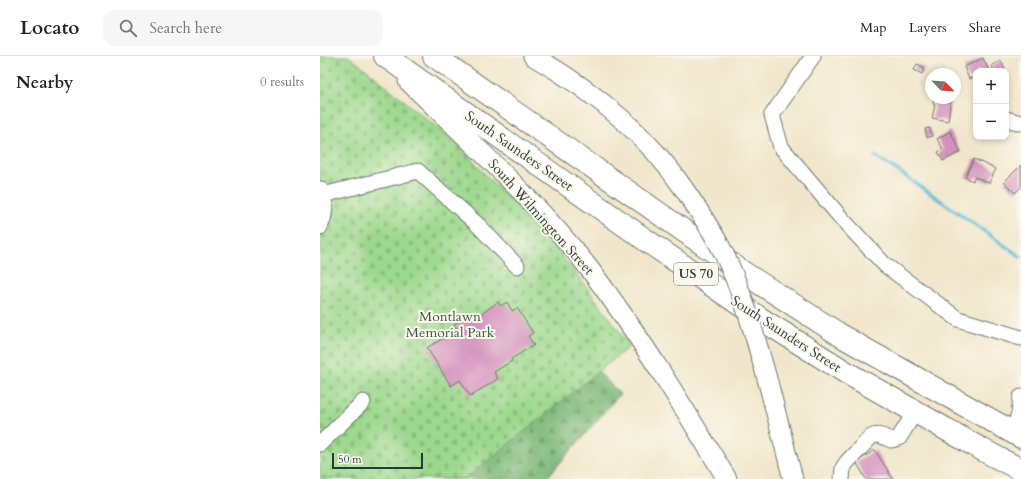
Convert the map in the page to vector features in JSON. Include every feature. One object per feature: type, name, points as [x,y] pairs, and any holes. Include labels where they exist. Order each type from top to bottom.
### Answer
[{"type":"highway","name":"South Saunders Street","points":[[384,56],[654,246],[764,321],[846,373],[1021,470]]},
{"type":"highway","name":"South Saunders Street","points":[[434,56],[747,275],[845,338],[1017,435]]},
{"type":"main road","name":"South Wilmington Street","points":[[384,56],[517,188],[563,237],[590,271],[662,373],[727,479]]},
{"type":"main road","points":[[533,56],[553,68],[612,110],[649,146],[672,172],[708,225],[730,267],[750,322],[768,382],[793,479]]},
{"type":"street","points":[[813,56],[772,116],[781,146],[842,219],[885,265],[958,319],[1021,338]]},
{"type":"street","points":[[1009,120],[1021,123]]},
{"type":"street","points":[[320,227],[324,220],[326,207],[322,192],[418,171],[478,225],[517,266]]},
{"type":"street","points":[[1017,435],[1021,397]]},
{"type":"street","points":[[320,444],[363,402]]},
{"type":"street","points":[[842,479],[843,468],[847,462],[871,437],[881,435],[891,440],[899,438],[915,412]]},
{"type":"green space","name":"Montlawn Memorial Park","points":[[320,56],[348,56],[458,145],[495,185],[534,221],[584,284],[630,346],[465,479],[320,479]]},
{"type":"green space","points":[[591,364],[620,394],[546,479],[443,479]]},
{"type":"building","points":[[983,58],[988,68],[973,68],[973,77],[969,79],[964,67]]},
{"type":"building","points":[[1001,61],[1004,68],[993,68],[992,65]]},
{"type":"building","points":[[917,64],[925,68],[922,74],[914,70]]},
{"type":"building","points":[[933,104],[950,104],[948,121],[932,118],[935,105]]},
{"type":"building","points":[[930,128],[932,136],[927,138],[925,129]]},
{"type":"building","points":[[950,131],[961,152],[943,161],[938,152],[943,149],[937,139]]},
{"type":"building","points":[[974,159],[996,169],[989,183],[975,177],[973,181],[965,177]]},
{"type":"building","points":[[1021,165],[1021,187],[1015,193],[1004,182]]},
{"type":"building","name":"Montlawn Memorial Park","points":[[498,302],[500,306],[507,302],[512,311],[517,308],[533,333],[528,336],[534,345],[511,359],[512,361],[494,372],[498,379],[470,396],[460,380],[451,386],[427,348],[458,329],[454,324],[470,314],[474,319]]},
{"type":"building","points":[[875,450],[893,479],[866,479],[856,462]]},
{"type":"waterway","points":[[875,156],[1021,257]]}]
